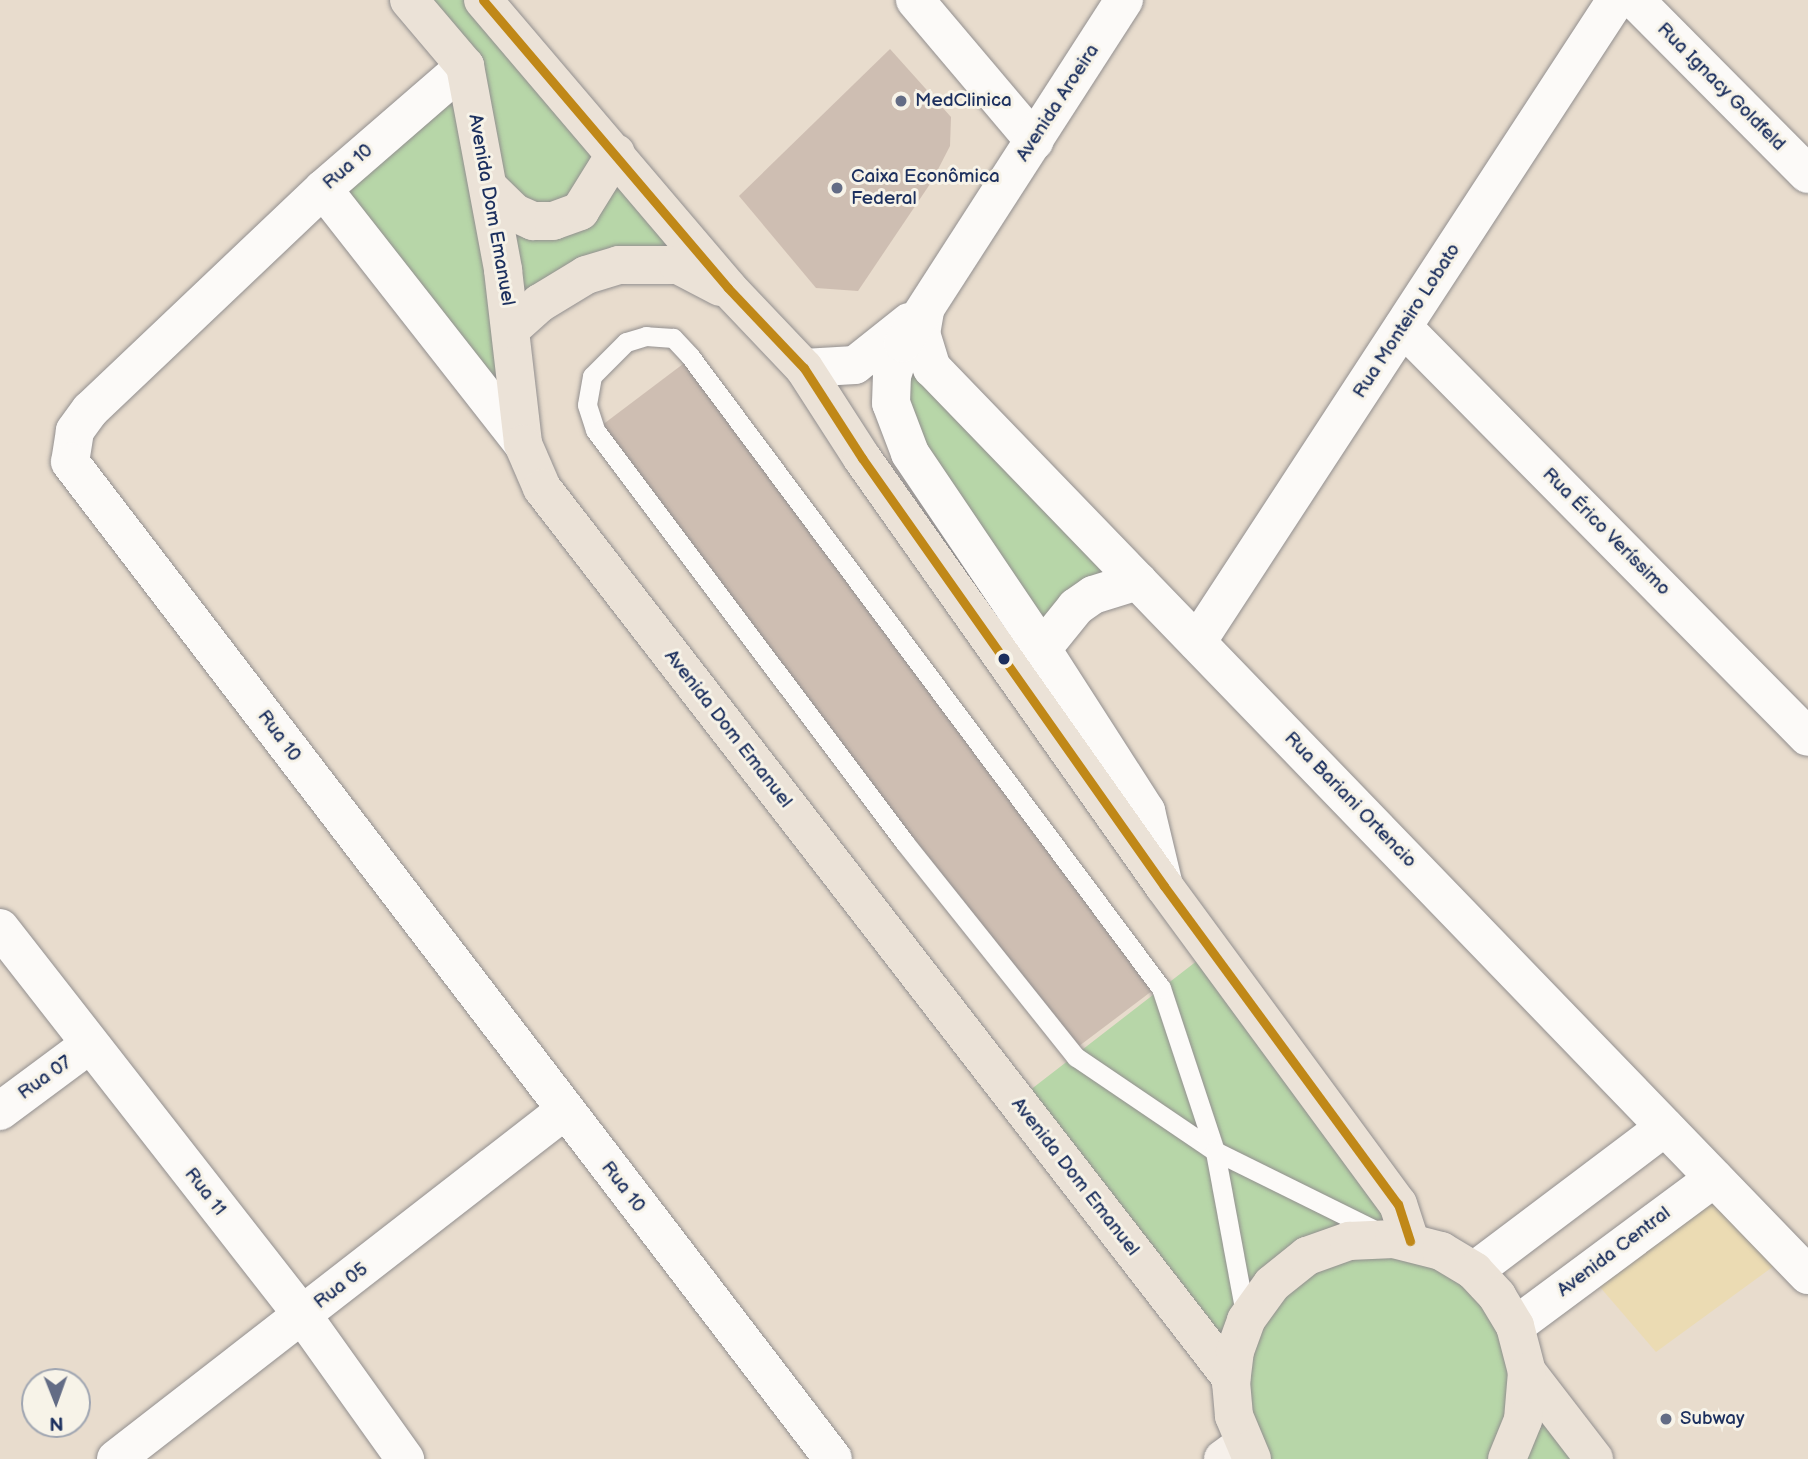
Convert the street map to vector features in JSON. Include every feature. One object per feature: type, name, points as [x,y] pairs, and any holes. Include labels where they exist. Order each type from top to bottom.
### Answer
[{"type":"main road","name":"Avenida Dom Emanuel","points":[[409,0],[465,66],[490,189],[511,329],[523,444],[542,488],[1231,1378]]},
{"type":"main road","points":[[483,0],[616,153],[732,293],[804,368],[862,458],[1164,886],[1398,1204],[1402,1240]]},
{"type":"main road","points":[[490,189],[515,213],[533,221],[553,222],[580,211],[616,153]]},
{"type":"main road","points":[[511,329],[540,303],[586,275],[619,265],[678,265],[732,293]]},
{"type":"main road","points":[[1240,1454],[1231,1378],[1246,1320],[1272,1284],[1307,1256],[1349,1241],[1402,1240],[1441,1251],[1474,1271],[1497,1296],[1515,1326],[1527,1372],[1523,1420],[1507,1459]]},
{"type":"main road","points":[[1527,1372],[1594,1459]]},
{"type":"street","points":[[915,0],[1034,141]]},
{"type":"street","name":"Avenida Aroeira","points":[[1124,0],[903,343],[892,376],[891,403],[899,431],[1146,811],[1164,886]]},
{"type":"street","name":"Rua Monteiro Lobato","points":[[1197,642],[1616,0]]},
{"type":"street","name":"Rua Ignacy Goldfeld","points":[[1635,0],[1808,174]]},
{"type":"street","name":"Rua 10","points":[[465,66],[323,189],[90,410],[75,431],[69,462],[833,1459]]},
{"type":"street","points":[[323,189],[523,444]]},
{"type":"street","points":[[804,368],[855,365],[925,311]]},
{"type":"street","name":"Rua Bariani Ortencio","points":[[925,311],[920,333],[932,368],[1808,1275]]},
{"type":"street","name":"Rua Érico Veríssimo","points":[[1404,327],[1808,737]]},
{"type":"street","points":[[1042,649],[1076,607],[1093,595],[1138,581]]},
{"type":"street","name":"Rua 11","points":[[0,928],[303,1316],[405,1459]]},
{"type":"street","name":"Rua 07","points":[[0,1111],[89,1045]]},
{"type":"street","name":"Rua 05","points":[[116,1459],[564,1111]]},
{"type":"street","points":[[1474,1271],[1665,1127]]},
{"type":"street","name":"Avenida Central","points":[[1515,1326],[1714,1178]]},
{"type":"lane","points":[[1246,1320],[1215,1151],[1161,988],[690,356],[673,338],[646,336],[626,342],[592,376],[587,405],[595,430],[905,843],[1076,1057],[1215,1151],[1402,1240]]},
{"type":"green space","points":[[407,0],[482,0],[728,288],[626,265],[511,329],[523,444],[323,189],[465,66]]},
{"type":"green space","points":[[903,343],[1138,581],[1049,635],[899,431]]},
{"type":"green space","points":[[1211,950],[1441,1251],[1593,1459],[1252,1459],[1234,1416],[1016,1101]]},
{"type":"sand","points":[[1714,1178],[1789,1255],[1656,1352],[1587,1272]]},
{"type":"building","name":"Caixa Econômica Federal","points":[[890,49],[951,117],[950,146],[932,181],[858,291],[816,288],[739,196]]},
{"type":"building","points":[[687,361],[1158,986],[1073,1051],[602,425]]},
{"type":"transit line","points":[[483,0],[728,288],[804,368],[862,458],[1164,886],[1398,1204],[1410,1241]]},
{"type":"place","name":"MedClinica","points":[[901,101]]},
{"type":"place","name":"Caixa Econômica Federal","points":[[837,188]]},
{"type":"place","name":"Subway","points":[[1666,1419]]}]
